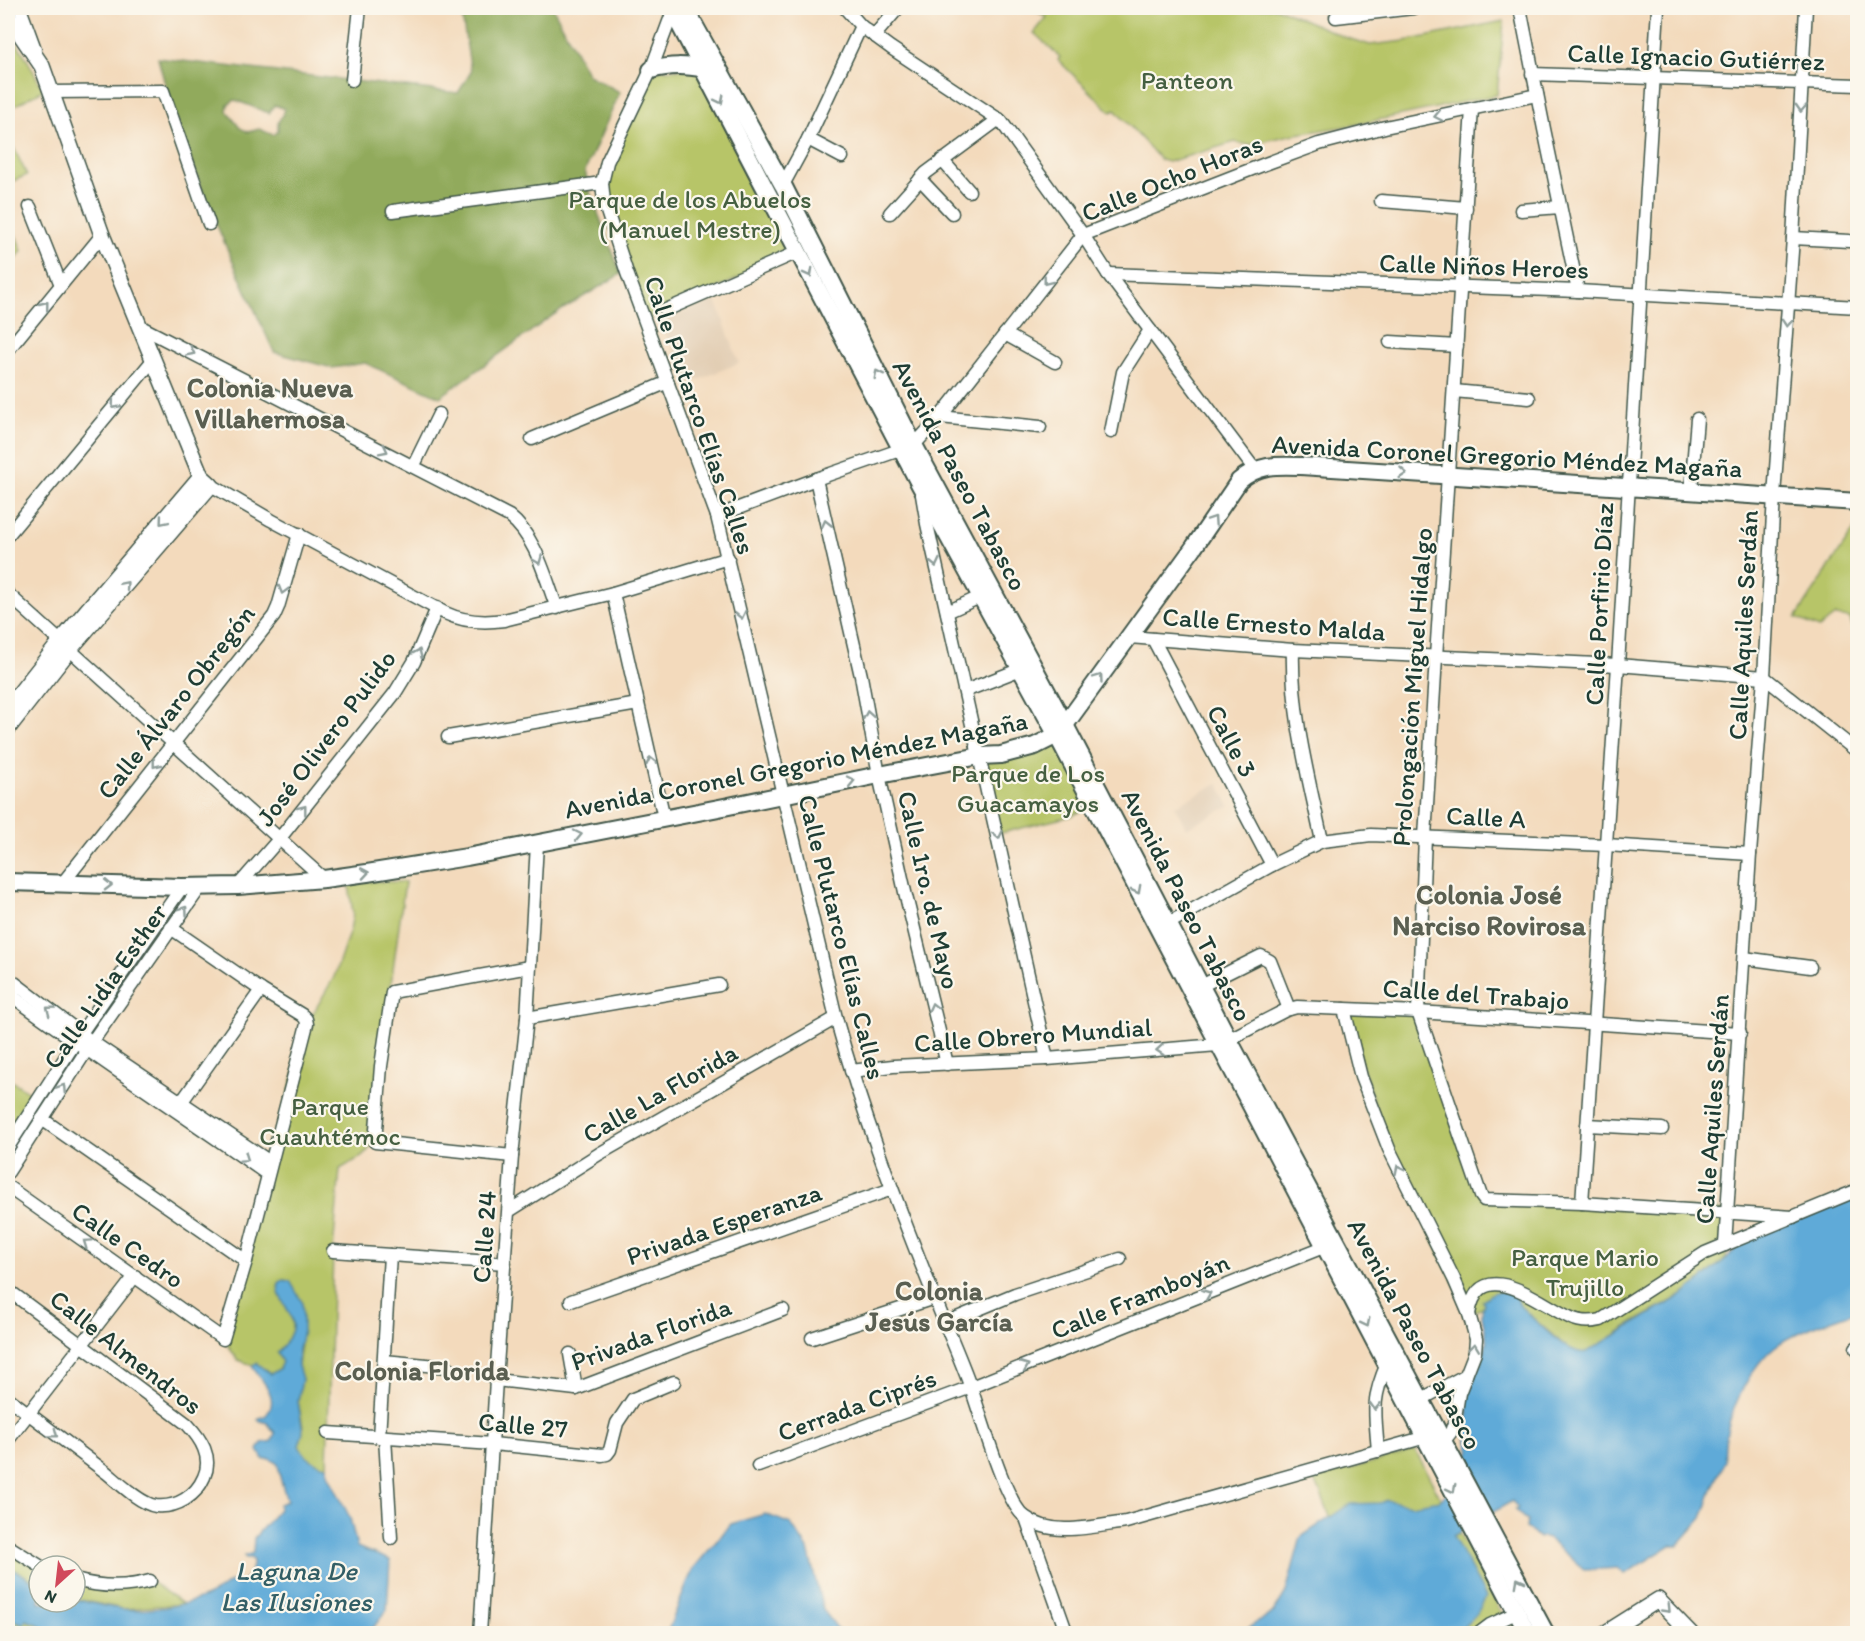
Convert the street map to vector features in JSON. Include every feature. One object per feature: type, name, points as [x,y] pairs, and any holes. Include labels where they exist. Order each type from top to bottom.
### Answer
[{"type":"main road","name":"Avenida Paseo Tabasco","points":[[677,8],[704,69],[798,252],[908,447],[1060,730],[1528,1634]]},
{"type":"main road","name":"Avenida Paseo Tabasco","points":[[677,8],[783,184],[908,447],[920,485],[1021,669],[1060,730],[1169,923],[1201,986],[1223,1042],[1422,1399],[1546,1634]]},
{"type":"main road","points":[[651,69],[670,65],[704,69]]},
{"type":"main road","name":"Avenida Coronel Gregorio Méndez Magaña","points":[[8,882],[182,887],[238,886],[324,879],[537,844],[879,775],[981,756],[1001,755],[1029,748],[1060,730],[1194,548],[1239,481],[1255,470],[1274,465],[1857,501]]},
{"type":"main road","points":[[927,524],[946,530]]},
{"type":"street","points":[[20,8],[102,235],[206,481],[437,609],[464,620],[490,622],[557,608],[728,558]]},
{"type":"street","points":[[352,80],[360,8]]},
{"type":"street","name":"Calle Plutarco Elías Calles","points":[[677,8],[607,162],[602,183],[607,214],[717,516],[836,1018],[851,1071],[892,1189],[971,1387],[1010,1496],[1020,1514],[1026,1518],[1067,1634]]},
{"type":"street","points":[[845,8],[861,26],[874,36],[999,119],[1083,235],[1108,274],[1255,470]]},
{"type":"street","points":[[874,36],[898,8]]},
{"type":"street","points":[[1336,17],[1413,8]]},
{"type":"street","points":[[1520,8],[1578,291]]},
{"type":"street","name":"Calle Porfirio Díaz","points":[[1582,1203],[1658,8]]},
{"type":"street","name":"Calle Aquiles Serdán","points":[[1725,1245],[1793,238],[1806,8]]},
{"type":"street","points":[[8,16],[42,66]]},
{"type":"street","points":[[783,184],[808,139],[861,26]]},
{"type":"street","name":"Calle Ignacio Gutiérrez","points":[[1532,74],[1857,85]]},
{"type":"street","points":[[51,92],[163,91],[209,224]]},
{"type":"street","name":"Calle Ocho Horas","points":[[717,516],[908,447],[940,417],[1083,235],[1319,144],[1385,127],[1537,95]]},
{"type":"street","name":"Prolongación Miguel Hidalgo","points":[[1472,109],[1425,837],[1418,1012],[1482,1198],[1491,1201],[1582,1203],[1793,1217]]},
{"type":"street","points":[[890,213],[920,178],[999,119]]},
{"type":"street","points":[[808,139],[842,157]]},
{"type":"street","points":[[942,160],[969,191]]},
{"type":"street","points":[[920,178],[952,213]]},
{"type":"street","points":[[393,211],[602,183]]},
{"type":"street","points":[[1381,201],[1466,207]]},
{"type":"street","points":[[30,207],[61,285]]},
{"type":"street","points":[[1521,210],[1560,207]]},
{"type":"street","points":[[8,350],[102,235]]},
{"type":"street","points":[[1793,238],[1849,241]]},
{"type":"street","points":[[666,310],[798,252]]},
{"type":"street","name":"Calle Niños Heroes","points":[[1108,274],[1578,291],[1857,307]]},
{"type":"street","points":[[139,326],[498,508],[519,523],[531,543],[557,608]]},
{"type":"street","points":[[1110,432],[1123,372],[1150,330]]},
{"type":"street","points":[[1005,334],[1055,362]]},
{"type":"street","points":[[1390,342],[1457,346]]},
{"type":"street","points":[[8,535],[153,360]]},
{"type":"street","points":[[532,439],[668,382]]},
{"type":"street","points":[[1455,391],[1529,398]]},
{"type":"street","points":[[414,465],[439,414]]},
{"type":"street","points":[[940,417],[1040,427]]},
{"type":"street","points":[[1692,490],[1697,419]]},
{"type":"street","name":"Calle 1ro. de Mayo","points":[[816,479],[861,676],[879,775],[947,1064]]},
{"type":"street","points":[[8,708],[206,481]]},
{"type":"street","points":[[920,485],[946,612],[981,756],[1047,1059]]},
{"type":"street","name":"Calle Álvaro Obregón","points":[[62,884],[274,616],[299,534]]},
{"type":"street","points":[[613,593],[663,818]]},
{"type":"street","points":[[8,594],[324,879]]},
{"type":"street","points":[[946,612],[982,596]]},
{"type":"street","name":"José Olivero Pulido","points":[[238,886],[280,838],[399,686],[414,662],[437,609]]},
{"type":"street","name":"Calle Ernesto Malda","points":[[1129,637],[1293,650],[1618,665],[1764,676]]},
{"type":"street","name":"Calle 3","points":[[1153,639],[1272,865]]},
{"type":"street","points":[[8,728],[65,645]]},
{"type":"street","points":[[1293,650],[1297,710],[1322,841]]},
{"type":"street","points":[[965,691],[1021,669]]},
{"type":"street","points":[[1764,676],[1857,752]]},
{"type":"street","points":[[448,737],[638,704]]},
{"type":"street","name":"Calle A","points":[[1169,923],[1272,865],[1322,841],[1371,834],[1750,854]]},
{"type":"street","name":"Calle 24","points":[[480,1634],[512,1156],[526,1018],[537,844]]},
{"type":"street","name":"Calle Lidia Esther","points":[[8,1172],[89,1046],[201,886]]},
{"type":"street","name":"Calle Lidia Esther","points":[[8,1147],[78,1038],[182,887]]},
{"type":"street","points":[[42,1119],[246,1261],[307,1024],[306,1019],[171,928]]},
{"type":"street","points":[[1201,986],[1261,956],[1266,957],[1270,961],[1289,1009]]},
{"type":"street","points":[[1744,958],[1810,967]]},
{"type":"street","points":[[512,1156],[375,1142],[381,1066],[392,992],[529,967]]},
{"type":"street","points":[[8,978],[78,1038]]},
{"type":"street","points":[[526,1018],[719,985]]},
{"type":"street","points":[[179,1105],[261,990]]},
{"type":"street","points":[[8,993],[179,1105],[269,1168]]},
{"type":"street","name":"Calle del Trabajo","points":[[1223,1042],[1289,1009],[1418,1012],[1740,1033]]},
{"type":"street","points":[[1344,1009],[1362,1077],[1389,1149],[1469,1314],[1477,1346],[1459,1393],[1455,1424],[1444,1441]]},
{"type":"street","name":"Calle La Florida","points":[[509,1211],[599,1154],[836,1018]]},
{"type":"street","name":"Calle Obrero Mundial","points":[[851,1071],[893,1066],[1047,1059],[1223,1042]]},
{"type":"street","points":[[1587,1125],[1662,1129]]},
{"type":"street","name":"Calle Cedro","points":[[8,1187],[223,1339],[246,1261]]},
{"type":"street","name":"Privada Esperanza","points":[[571,1301],[892,1189]]},
{"type":"street","points":[[1469,1314],[1478,1292],[1501,1283],[1521,1290],[1569,1318],[1586,1322],[1600,1320],[1688,1263],[1725,1245],[1857,1190]]},
{"type":"street","name":"Calle Framboyán","points":[[971,1387],[1326,1246]]},
{"type":"street","points":[[333,1251],[505,1263]]},
{"type":"street","points":[[390,1255],[382,1437],[391,1538]]},
{"type":"street","points":[[945,1323],[1015,1294],[1120,1259]]},
{"type":"street","points":[[8,1440],[135,1276]]},
{"type":"street","name":"Calle Almendros","points":[[8,1290],[180,1417],[194,1431],[204,1448],[208,1460],[205,1474],[195,1491],[183,1501],[172,1505],[156,1506],[147,1503],[28,1414]]},
{"type":"street","points":[[812,1338],[934,1298]]},
{"type":"street","name":"Privada Florida","points":[[496,1380],[576,1389],[783,1310]]},
{"type":"street","points":[[570,1354],[576,1389]]},
{"type":"street","points":[[384,1361],[448,1367]]},
{"type":"street","points":[[1378,1451],[1374,1403],[1387,1364]]},
{"type":"street","points":[[1422,1399],[1466,1375]]},
{"type":"street","name":"Calle 27","points":[[328,1433],[493,1444],[602,1455],[607,1454],[610,1450],[617,1423],[633,1399],[674,1382]]},
{"type":"street","name":"Cerrada Ciprés","points":[[758,1466],[971,1387]]},
{"type":"street","points":[[8,1398],[28,1414]]},
{"type":"street","points":[[1026,1518],[1038,1525],[1060,1529],[1126,1522],[1426,1437]]},
{"type":"street","points":[[8,1546],[27,1558]]},
{"type":"street","points":[[87,1582],[108,1586],[150,1581]]},
{"type":"street","points":[[1604,1634],[1658,1600],[1691,1634]]},
{"type":"street","points":[[1478,1634],[1490,1625],[1516,1613]]},
{"type":"shaded area","points":[[715,298],[739,363],[688,384],[661,323]]},
{"type":"shaded area","points":[[1218,783],[1230,806],[1186,828],[1175,806]]},
{"type":"green space","points":[[553,8],[588,75],[620,92],[585,171],[590,192],[621,274],[555,314],[440,397],[365,363],[332,368],[274,352],[195,171],[158,58],[458,93],[471,72],[461,10]],"holes":[[[235,100],[269,113],[275,105],[285,109],[278,123],[278,131],[273,135],[259,129],[248,132],[240,128],[227,111],[228,104]]]},
{"type":"green space","name":"Panteon","points":[[1030,8],[1278,8],[1344,37],[1370,45],[1405,41],[1504,21],[1497,95],[1249,145],[1235,142],[1168,162],[1161,160],[1115,110],[1111,112],[1058,60],[1060,57],[1034,33],[1047,17]]},
{"type":"green space","points":[[8,29],[43,90],[12,107],[8,113]]},
{"type":"green space","name":"Parque de los Abuelos (Manuel Mestre)","points":[[704,69],[798,252],[645,320],[602,183],[651,70]]},
{"type":"green space","points":[[8,136],[27,175],[8,183]]},
{"type":"green space","points":[[8,216],[22,251],[8,269]]},
{"type":"green space","points":[[1857,525],[1858,638],[1855,639],[1850,618],[1835,616],[1819,628],[1796,618]]},
{"type":"green space","name":"Parque de Los Guacamayos","points":[[1062,745],[1093,806],[1071,816],[997,834],[980,756]]},
{"type":"green space","name":"Parque Cuauhtémoc","points":[[365,881],[405,882],[387,1013],[375,1142],[363,1156],[340,1169],[333,1251],[327,1466],[315,1464],[303,1454],[299,1446],[303,1427],[298,1401],[302,1379],[298,1366],[301,1344],[283,1280],[279,1283],[280,1296],[290,1315],[292,1329],[288,1339],[277,1353],[282,1362],[279,1369],[271,1374],[265,1369],[238,1360],[223,1339],[307,1024],[334,977],[350,930],[353,914],[349,885]]},
{"type":"green space","name":"Parque Mario Trujillo","points":[[1344,1009],[1418,1012],[1481,1196],[1729,1211],[1726,1258],[1686,1293],[1582,1354],[1570,1350],[1519,1306],[1482,1308],[1469,1314],[1389,1149]]},
{"type":"green space","points":[[8,1079],[36,1096],[8,1143]]},
{"type":"green space","points":[[1415,1450],[1512,1633],[1420,1633],[1333,1524],[1315,1479]]},
{"type":"green space","points":[[8,1546],[27,1558],[27,1577],[8,1566]]},
{"type":"green space","points":[[87,1580],[150,1581],[183,1604],[124,1609],[87,1601]]},
{"type":"green space","points":[[8,1609],[40,1625],[51,1633],[8,1633]]},
{"type":"water","points":[[1857,1187],[1857,1311],[1789,1338],[1780,1343],[1758,1365],[1739,1396],[1732,1413],[1725,1446],[1725,1461],[1702,1518],[1678,1545],[1671,1545],[1625,1574],[1618,1568],[1585,1570],[1548,1539],[1541,1537],[1539,1539],[1526,1528],[1527,1521],[1515,1510],[1518,1508],[1512,1501],[1453,1536],[1486,1597],[1476,1615],[1457,1633],[1238,1634],[1274,1612],[1286,1592],[1301,1537],[1350,1504],[1381,1503],[1387,1500],[1411,1505],[1440,1500],[1447,1494],[1470,1450],[1466,1438],[1467,1399],[1485,1350],[1486,1338],[1482,1314],[1484,1303],[1482,1301],[1490,1294],[1498,1292],[1516,1296],[1520,1306],[1561,1343],[1570,1349],[1587,1352],[1686,1293],[1728,1257],[1750,1234]]},
{"type":"water","name":"Laguna De Las Ilusiones","points":[[283,1280],[290,1281],[302,1302],[303,1331],[298,1366],[302,1379],[298,1401],[303,1432],[299,1446],[310,1459],[327,1466],[329,1476],[350,1518],[357,1547],[390,1560],[387,1610],[369,1633],[37,1634],[42,1630],[40,1625],[26,1620],[24,1624],[8,1618],[8,1566],[27,1577],[27,1614],[87,1614],[87,1602],[122,1609],[164,1608],[206,1596],[230,1582],[241,1585],[250,1573],[253,1561],[244,1556],[253,1553],[254,1538],[279,1509],[279,1504],[287,1501],[278,1464],[270,1459],[263,1459],[258,1450],[262,1443],[272,1441],[275,1433],[267,1423],[258,1420],[266,1415],[272,1403],[266,1386],[252,1366],[256,1363],[271,1374],[279,1369],[282,1362],[277,1353],[289,1337],[292,1322],[280,1296],[279,1283]]},
{"type":"water","points":[[765,1514],[791,1524],[808,1549],[823,1610],[841,1633],[667,1633],[693,1569],[731,1524]]},
{"type":"district","name":"Colonia Nueva Villahermosa","points":[[270,404]]},
{"type":"district","name":"Colonia José Narciso Rovirosa","points":[[1489,910]]},
{"type":"district","name":"Colonia Jesús García","points":[[939,1306]]},
{"type":"district","name":"Colonia Florida","points":[[422,1371]]}]
